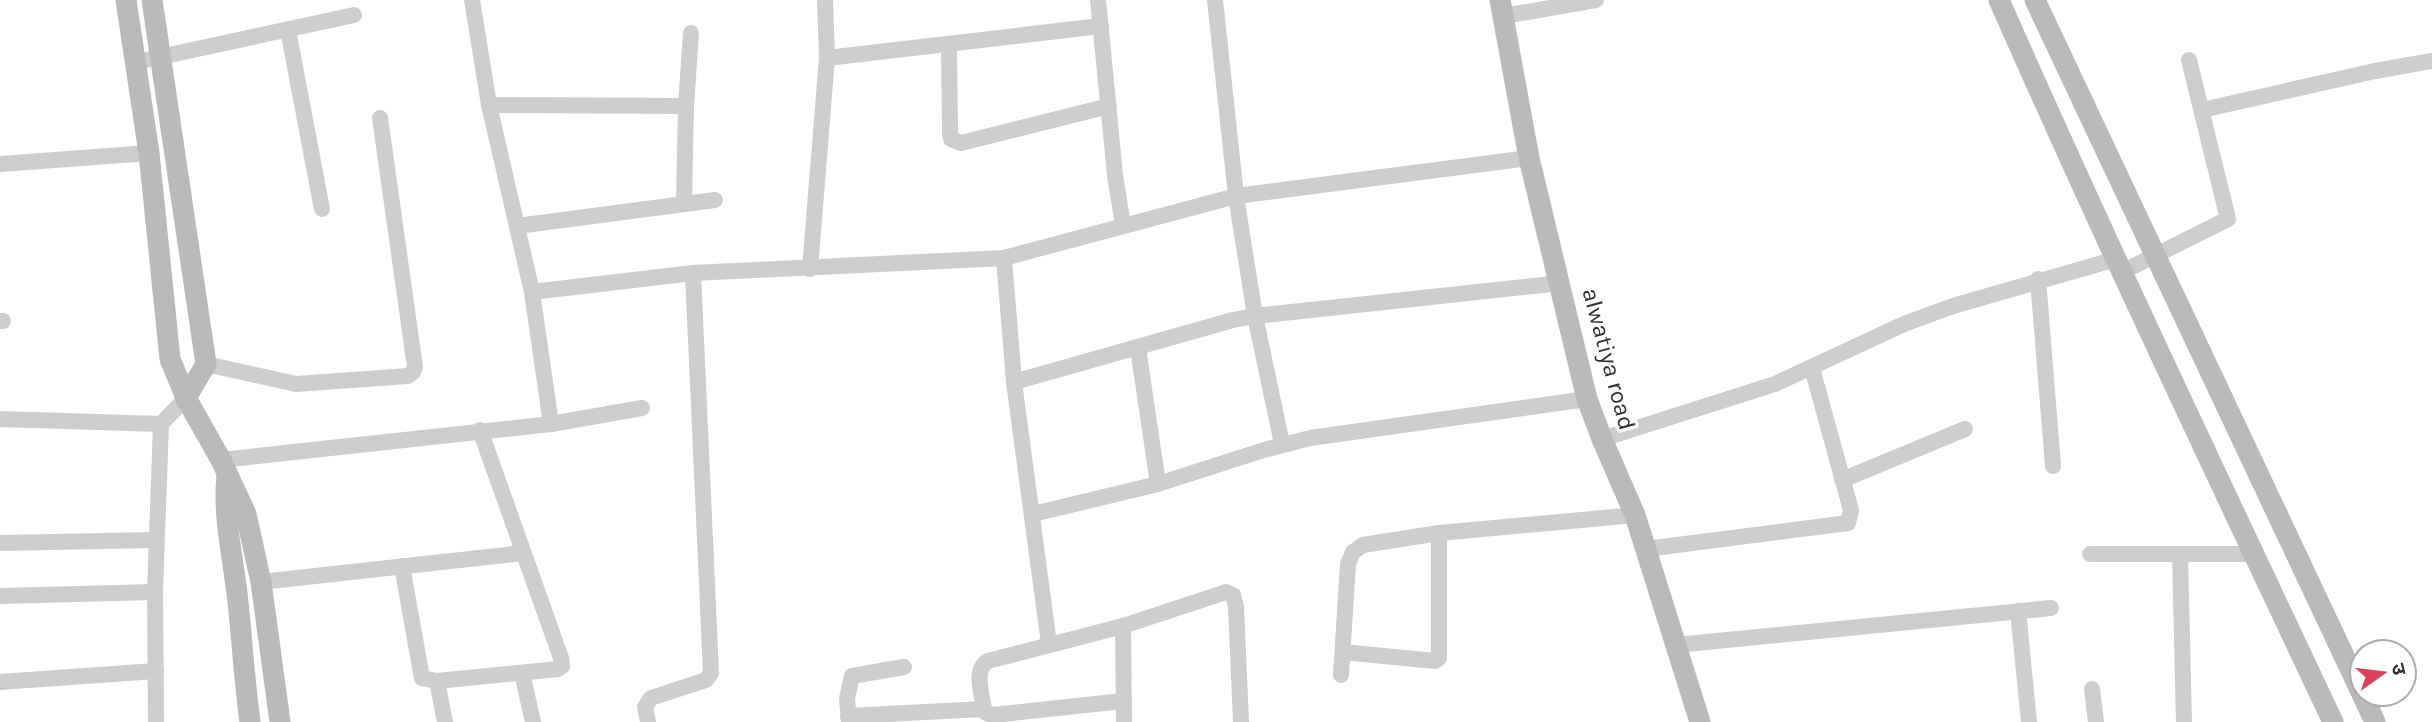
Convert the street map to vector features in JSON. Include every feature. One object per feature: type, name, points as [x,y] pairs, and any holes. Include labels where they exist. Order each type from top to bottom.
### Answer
[{"type":"street","points":[[126,0],[149,153],[170,359],[186,398],[246,514],[261,582],[280,722]]},
{"type":"street","points":[[152,0],[206,364],[186,398],[161,425],[155,592],[156,722]]},
{"type":"street","points":[[472,0],[489,104],[532,292],[551,424]]},
{"type":"street","points":[[810,268],[827,58],[825,0]]},
{"type":"street","points":[[1098,0],[1115,175],[1123,225]]},
{"type":"street","points":[[1215,0],[1236,196],[1255,316],[1282,444]]},
{"type":"street","points":[[1502,8],[1596,0]]},
{"type":"street","points":[[1999,0],[2119,265],[2333,722]]},
{"type":"street","points":[[2035,0],[2348,664]]},
{"type":"street","name":"alwatiya road","points":[[1502,8],[1530,158],[1587,399],[1635,515],[1700,722]]},
{"type":"street","points":[[137,62],[354,16]]},
{"type":"street","points":[[827,58],[1101,26]]},
{"type":"street","points":[[288,30],[322,209]]},
{"type":"street","points":[[684,204],[691,33]]},
{"type":"street","points":[[949,44],[950,133],[955,142],[961,143],[1109,106]]},
{"type":"street","points":[[1602,439],[1775,384],[1904,324],[1952,306],[2038,279],[2119,265],[2154,254],[2228,219],[2189,60]]},
{"type":"street","points":[[2202,110],[2432,61]]},
{"type":"street","points":[[489,104],[686,106]]},
{"type":"street","points":[[206,364],[296,384],[408,376],[413,372],[415,367],[380,118]]},
{"type":"street","points":[[0,164],[149,153]]},
{"type":"street","points":[[532,292],[693,273],[1004,258],[1236,196],[1530,158]]},
{"type":"street","points":[[517,226],[715,200]]},
{"type":"street","points":[[1004,258],[1014,382],[1049,644]]},
{"type":"street","points":[[648,722],[645,707],[650,698],[706,680],[711,673],[693,273]]},
{"type":"street","points":[[2038,279],[2053,466]]},
{"type":"street","points":[[1014,382],[1255,316],[1561,283]]},
{"type":"street","points":[[1138,348],[1157,484]]},
{"type":"street","points":[[1646,549],[1848,523],[1851,510],[1812,368]]},
{"type":"street","points":[[1033,514],[1157,484],[1282,444],[1347,432],[1587,399]]},
{"type":"street","points":[[224,467],[481,430],[551,424],[642,408]]},
{"type":"street","points":[[0,419],[161,425]]},
{"type":"street","points":[[1842,480],[1965,429]]},
{"type":"street","points":[[402,566],[420,673],[425,680],[558,669],[562,662],[481,430]]},
{"type":"street","points":[[224,467],[226,516],[250,722]]},
{"type":"street","points":[[1341,675],[1348,564],[1353,552],[1363,545],[1438,533],[1635,515]]},
{"type":"street","points":[[1343,652],[1435,661],[1439,658],[1438,533]]},
{"type":"street","points":[[0,543],[156,540]]},
{"type":"street","points":[[261,582],[523,553]]},
{"type":"street","points":[[2090,554],[2253,554]]},
{"type":"street","points":[[2180,554],[2184,722]]},
{"type":"street","points":[[0,596],[155,592]]},
{"type":"street","points":[[1124,701],[993,715],[986,713],[984,709],[979,670],[982,664],[1123,626],[1226,592],[1233,595],[1236,606],[1241,722]]},
{"type":"street","points":[[1676,645],[2051,608]]},
{"type":"street","points":[[2018,611],[2029,722]]},
{"type":"street","points":[[1123,626],[1124,722]]},
{"type":"street","points":[[904,667],[852,676],[846,698],[848,719],[984,709]]},
{"type":"street","points":[[0,682],[156,671]]},
{"type":"street","points":[[522,673],[533,722]]},
{"type":"street","points":[[437,681],[445,722]]},
{"type":"street","points":[[2092,689],[2096,722]]}]
